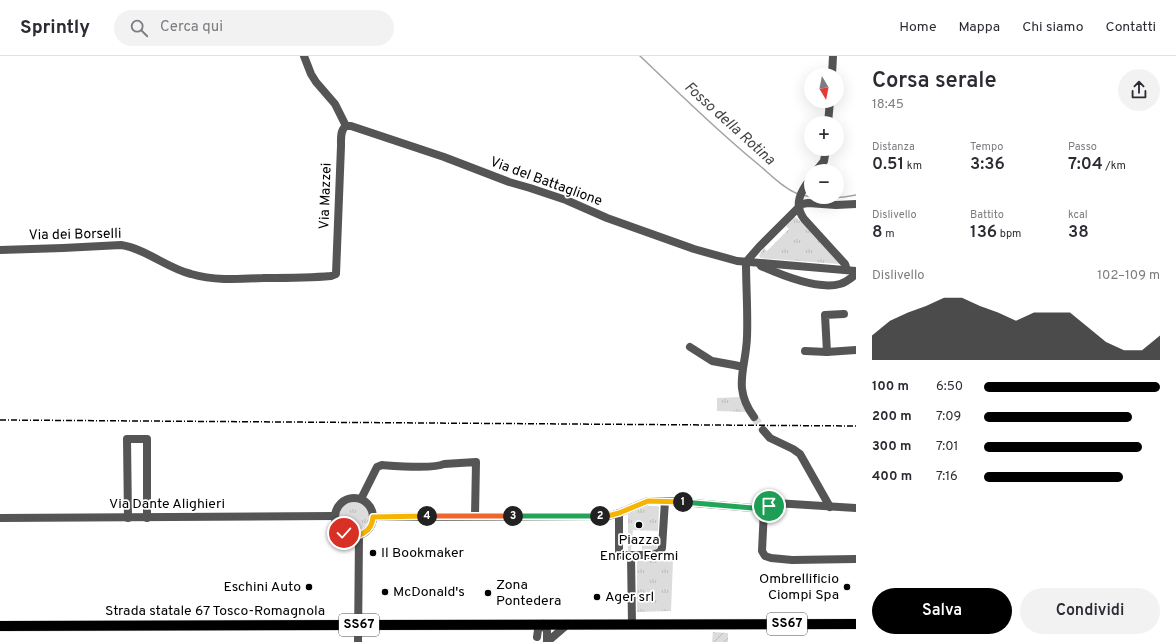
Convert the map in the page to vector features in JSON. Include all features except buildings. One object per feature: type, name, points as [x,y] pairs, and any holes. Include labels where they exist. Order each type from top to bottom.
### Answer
[{"type":"main road","name":"Strada statale 67 Tosco-Romagnola","points":[[0,626],[856,624]]},
{"type":"street","points":[[304,56],[316,82],[335,104],[349,126]]},
{"type":"street","points":[[832,68],[833,56]]},
{"type":"street","name":"Via del Battaglione","points":[[349,126],[509,182],[566,200],[607,218],[694,249],[737,261],[856,270]]},
{"type":"street","name":"Via Mazzei","points":[[336,274],[342,132],[343,129],[349,126]]},
{"type":"street","points":[[804,189],[801,194],[798,207],[799,212],[845,264],[847,270]]},
{"type":"street","points":[[754,418],[746,405],[741,379],[747,336],[746,262],[798,207],[804,203],[828,205],[856,204]]},
{"type":"street","name":"Via dei Borselli","points":[[0,250],[121,245],[138,250],[176,269],[214,279],[315,277],[331,276],[336,274]]},
{"type":"street","name":"Via del Battaglione","points":[[756,263],[785,276],[826,285],[841,284],[856,274]]},
{"type":"street","points":[[826,352],[825,315],[844,314]]},
{"type":"street","points":[[690,347],[712,361],[743,367]]},
{"type":"street","points":[[805,351],[826,352],[856,350]]},
{"type":"street","points":[[764,430],[770,438],[800,454],[830,507]]},
{"type":"street","points":[[128,518],[127,439],[147,439],[147,518]]},
{"type":"street","points":[[361,498],[377,467],[382,465],[419,466],[476,462],[475,516]]},
{"type":"street","points":[[351,497],[361,498],[367,502],[372,510],[372,524],[366,532],[360,535],[351,536],[343,532],[336,525],[334,516],[337,506],[344,500],[351,497]]},
{"type":"street","points":[[373,517],[608,516],[648,501],[764,509],[775,503],[856,508]]},
{"type":"street","points":[[619,513],[619,555],[657,554],[662,548],[665,501]]},
{"type":"street","points":[[764,509],[762,551],[767,557],[792,560],[856,559]]},
{"type":"street","name":"Via Dante Alighieri","points":[[0,518],[334,516]]},
{"type":"street","points":[[358,642],[357,624],[360,535]]},
{"type":"street","points":[[631,555],[632,624]]},
{"type":"street","points":[[522,624],[533,631],[538,639]]},
{"type":"street","points":[[538,639],[538,630],[543,624],[547,631],[547,642]]},
{"type":"street","points":[[547,642],[568,624]]},
{"type":"green space","points":[[794,217],[797,218],[839,262],[839,264],[760,258],[759,255],[764,248],[767,251],[789,229],[786,226]]},
{"type":"green space","points":[[741,397],[746,412],[717,411],[717,398]]},
{"type":"green space","points":[[354,501],[365,505],[369,516],[365,527],[354,531],[343,527],[339,516],[343,505]]},
{"type":"green space","points":[[648,506],[659,507],[658,531],[633,530],[631,551],[628,551],[628,514]]},
{"type":"green space","points":[[642,537],[658,537],[657,548],[652,552],[643,551]]},
{"type":"green space","points":[[637,561],[673,561],[671,611],[637,612]]},
{"type":"green space","points":[[713,632],[728,633],[728,642],[712,642]]},
{"type":"waterway","name":"Fosso della Rotina","points":[[640,56],[728,139],[777,181],[798,194]]},
{"type":"waterway","name":"Fosso della Rotina","points":[[844,197],[856,195]]},
{"type":"tunnel","points":[[754,417],[763,430]]},
{"type":"railway","points":[[0,420],[856,426]]},
{"type":"place","name":"Piazza Enrico Fermi","points":[[639,525]]},
{"type":"place","name":"Il Bookmaker","points":[[373,553]]},
{"type":"place","name":"Eschini Auto","points":[[309,587]]},
{"type":"place","name":"Ombrellificio Ciompi Spa","points":[[847,587]]},
{"type":"place","name":"McDonald's","points":[[385,592]]},
{"type":"place","name":"Zona Pontedera","points":[[488,593]]},
{"type":"place","name":"Ager srl","points":[[597,597]]},
{"type":"route","points":[[344,533],[354,536],[364,533],[371,525],[373,517],[608,516],[648,501],[670,501],[764,509],[769,506]]}]
